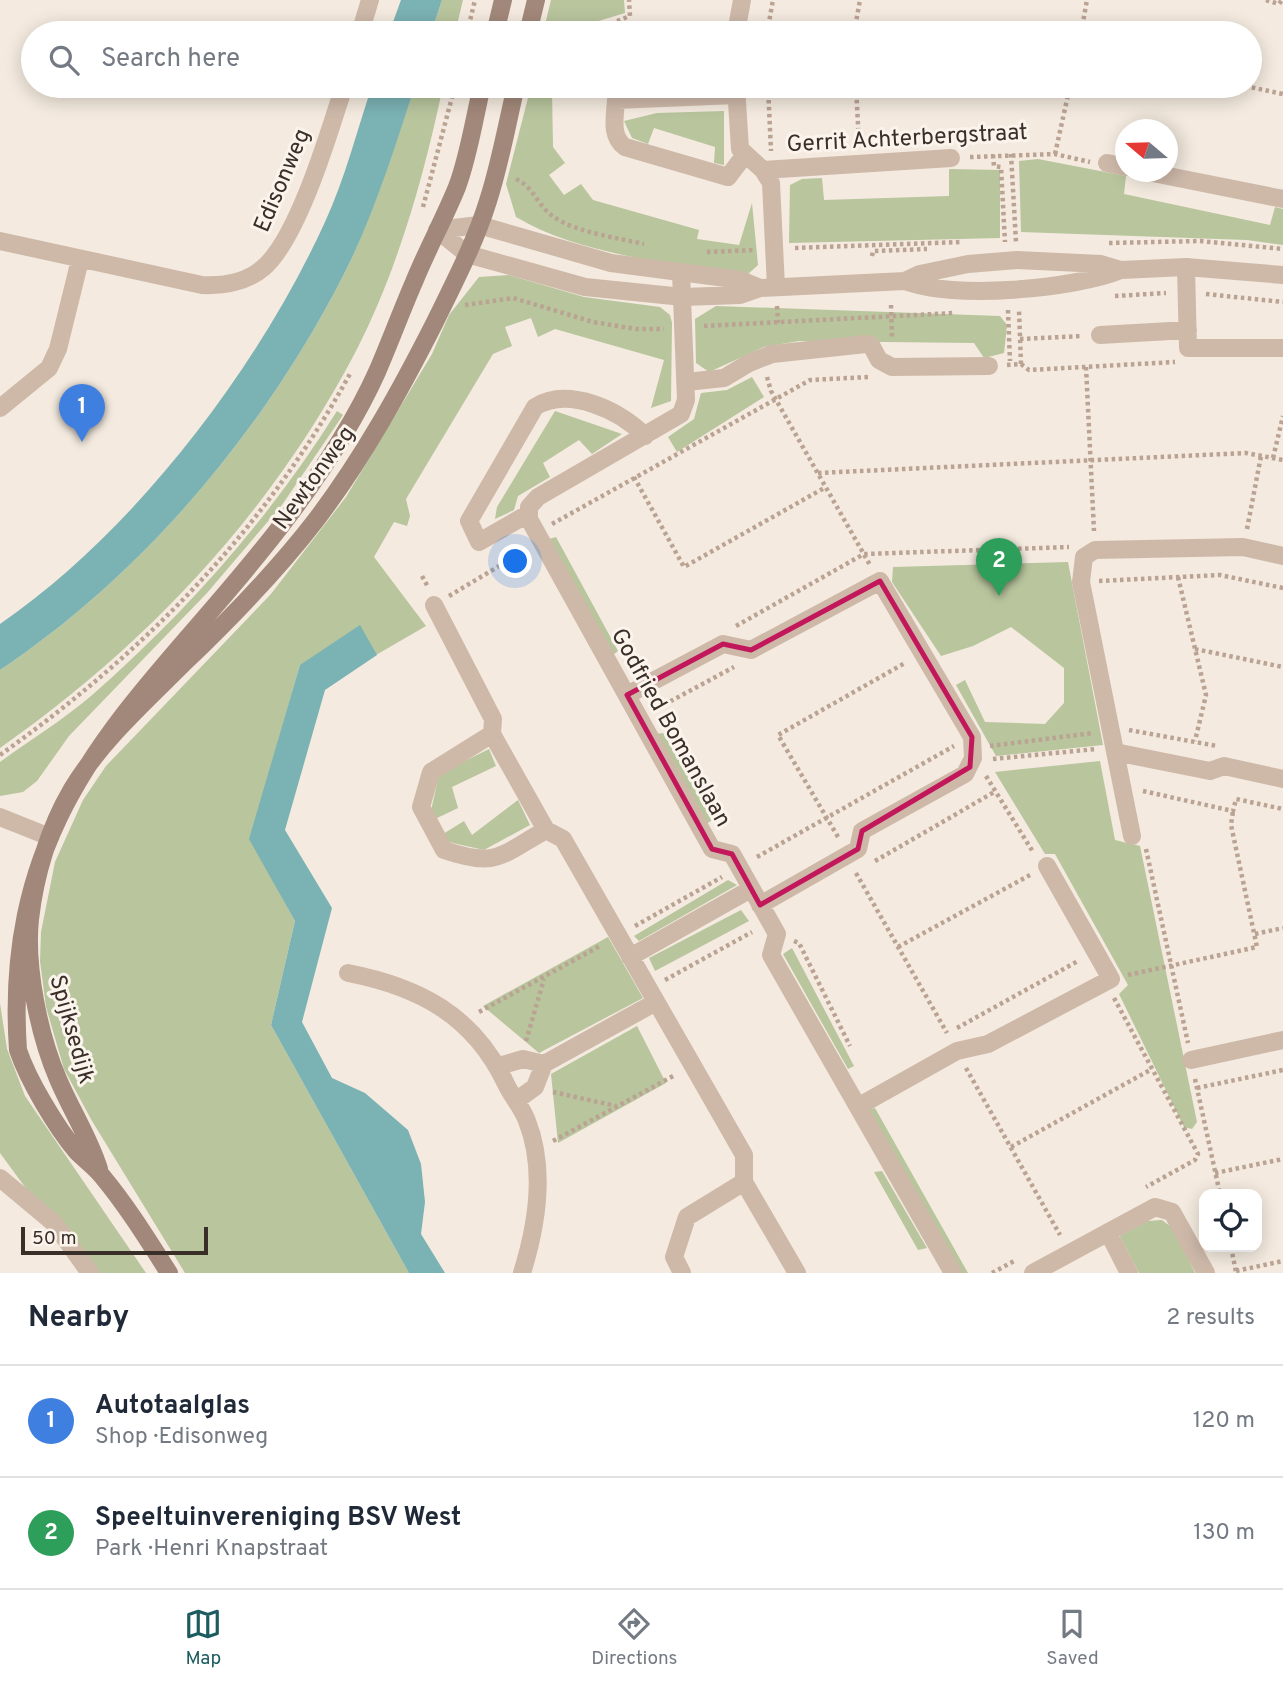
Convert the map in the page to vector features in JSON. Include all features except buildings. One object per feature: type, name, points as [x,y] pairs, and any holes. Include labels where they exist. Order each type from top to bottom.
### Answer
[{"type":"main road","points":[[498,21],[503,0]]},
{"type":"main road","points":[[531,21],[536,0]]},
{"type":"main road","name":"Newtonweg","points":[[92,727],[249,564],[290,515],[328,458],[376,374],[458,185],[479,98]]},
{"type":"main road","name":"Newtonweg","points":[[50,836],[61,810],[86,768],[153,694],[237,611],[316,520],[359,460],[411,373],[467,254],[496,174],[513,98]]},
{"type":"main road","points":[[16,849],[27,821]]},
{"type":"main road","name":"Spijksedijk","points":[[50,836],[37,878],[30,921],[30,963],[36,1004],[56,1075],[90,1140],[100,1173]]},
{"type":"main road","name":"Spijksedijk","points":[[3,954],[7,1008],[19,1053],[41,1096],[76,1150],[100,1173],[169,1273]]},
{"type":"street","points":[[364,21],[370,0]]},
{"type":"street","points":[[738,21],[742,0]]},
{"type":"street","name":"Edisonweg","points":[[0,241],[202,285],[235,282],[263,268],[291,227],[339,98]]},
{"type":"street","points":[[640,98],[616,100],[615,131],[618,141],[625,147],[727,177],[744,156]]},
{"type":"street","points":[[736,98],[738,141],[744,156],[767,170],[772,189],[775,249],[768,287]]},
{"type":"street","name":"Gerrit Achterbergstraat","points":[[767,170],[951,158]]},
{"type":"street","points":[[1107,163],[1115,165]]},
{"type":"street","points":[[1178,178],[1283,199]]},
{"type":"street","points":[[437,230],[479,225],[611,263],[741,280],[768,287]]},
{"type":"street","points":[[437,230],[467,254],[586,287],[683,297],[740,295],[768,287],[905,281],[944,269],[1017,260],[1101,264],[1121,270]]},
{"type":"street","points":[[0,408],[49,368],[58,349],[80,260]]},
{"type":"street","points":[[905,281],[931,287],[1017,289],[1076,284],[1121,270],[1186,267],[1283,275]]},
{"type":"street","points":[[1186,267],[1188,348],[1283,348]]},
{"type":"street","points":[[645,436],[630,420],[567,398],[550,400],[535,407],[469,521],[479,542],[528,514],[529,507],[538,497],[645,436],[681,414],[686,400],[686,382],[681,273]]},
{"type":"street","points":[[1100,335],[1188,330]]},
{"type":"street","points":[[686,382],[724,377],[761,358],[783,352],[866,344],[871,345],[883,364],[892,367],[989,366]]},
{"type":"street","name":"Godfried Bomanslaan","points":[[528,514],[538,538],[712,849],[732,854],[776,934],[771,955],[953,1273]]},
{"type":"street","points":[[1132,836],[1081,582],[1090,554],[1243,547],[1283,556]]},
{"type":"street","points":[[627,695],[723,644],[751,650],[880,581],[972,737],[971,764],[965,774],[862,831],[858,849],[760,905]]},
{"type":"street","points":[[434,605],[493,719],[492,734],[546,830],[563,839],[693,1065],[744,1156],[744,1182],[797,1273]]},
{"type":"street","points":[[492,734],[431,772],[421,807],[436,839],[444,850],[489,861],[546,830]]},
{"type":"street","points":[[1115,750],[1210,771],[1224,766],[1283,779]]},
{"type":"street","points":[[0,817],[27,821],[50,836]]},
{"type":"street","points":[[859,1106],[957,1051],[988,1044],[1111,979],[1047,866]]},
{"type":"street","points":[[630,957],[751,889]]},
{"type":"street","points":[[348,973],[403,987],[432,1000],[461,1022],[499,1066],[530,1128],[534,1152],[537,1204],[522,1273]]},
{"type":"street","points":[[499,1066],[520,1059],[544,1063],[656,1002]]},
{"type":"street","points":[[1191,1060],[1283,1040]]},
{"type":"street","points":[[517,1100],[535,1087],[544,1063]]},
{"type":"street","points":[[0,1178],[54,1223],[90,1273]]},
{"type":"street","points":[[682,1273],[674,1257],[687,1217],[744,1182]]},
{"type":"street","points":[[1033,1273],[1155,1207],[1167,1208],[1178,1222],[1206,1273]]},
{"type":"street","points":[[1108,1232],[1129,1273]]},
{"type":"path","points":[[470,21],[475,0]]},
{"type":"path","points":[[618,21],[630,16],[629,0]]},
{"type":"path","points":[[769,21],[773,0]]},
{"type":"path","points":[[856,21],[860,0]]},
{"type":"path","points":[[1083,21],[1087,0]]},
{"type":"path","points":[[1266,0],[1279,4],[1282,0]]},
{"type":"path","points":[[1262,90],[1283,94]]},
{"type":"path","points":[[422,209],[452,98]]},
{"type":"path","points":[[767,170],[768,98]]},
{"type":"path","points":[[857,98],[860,163]]},
{"type":"path","points":[[1055,154],[1067,98]]},
{"type":"path","name":"Gerrit Achterbergstraat","points":[[951,158],[1055,154],[1107,163]]},
{"type":"path","points":[[496,174],[513,178],[528,186],[545,209],[561,221],[655,247]]},
{"type":"path","points":[[992,241],[1028,238]]},
{"type":"path","points":[[1106,243],[1200,241],[1283,249]]},
{"type":"path","points":[[697,253],[966,242]]},
{"type":"path","points":[[468,306],[496,298],[513,298],[593,322],[636,329],[684,327]]},
{"type":"path","points":[[434,605],[634,477],[775,398],[810,380],[867,379],[892,355],[891,305]]},
{"type":"path","points":[[1020,339],[1100,335]]},
{"type":"path","points":[[1021,364],[1029,370],[1177,362],[1188,348]]},
{"type":"path","points":[[761,358],[775,398],[880,581]]},
{"type":"path","points":[[0,755],[86,692],[197,585],[272,498],[325,419],[355,364]]},
{"type":"path","points":[[723,644],[728,630],[864,554],[1068,546],[1090,554],[1091,460],[1086,367]]},
{"type":"path","points":[[1273,458],[1283,416]]},
{"type":"path","points":[[818,473],[1245,453],[1283,460]]},
{"type":"path","points":[[1243,547],[1261,456]]},
{"type":"path","points":[[634,477],[684,567],[826,487]]},
{"type":"path","points":[[1081,582],[1220,575],[1283,588]]},
{"type":"path","points":[[1178,577],[1206,695],[1195,741]]},
{"type":"path","points":[[1195,649],[1283,667]]},
{"type":"path","points":[[658,708],[736,666],[751,650]]},
{"type":"path","points":[[922,653],[778,734],[849,855],[1060,1235]]},
{"type":"path","points":[[971,764],[1115,750]]},
{"type":"path","points":[[971,764],[988,777],[1040,862],[1047,866]]},
{"type":"path","points":[[1122,786],[1233,811]]},
{"type":"path","points":[[1198,1154],[1114,998],[1111,979],[1257,947],[1231,825],[1233,811],[1236,799],[1283,809]]},
{"type":"path","points":[[1132,836],[1143,840],[1219,1189]]},
{"type":"path","points":[[898,947],[1047,866]]},
{"type":"path","points":[[1255,934],[1283,928]]},
{"type":"path","points":[[947,1034],[1096,952]]},
{"type":"path","points":[[520,1059],[545,978]]},
{"type":"path","points":[[534,1152],[693,1065]]},
{"type":"path","points":[[1011,1147],[1152,1069]]},
{"type":"path","points":[[1197,1088],[1283,1070]]},
{"type":"path","points":[[535,1087],[617,1107]]},
{"type":"path","points":[[1198,1154],[1211,1152]]},
{"type":"path","points":[[1140,1191],[1195,1160],[1198,1154]]},
{"type":"path","points":[[1215,1173],[1283,1159]]},
{"type":"path","points":[[1049,1241],[1071,1229]]},
{"type":"path","points":[[1232,1252],[1236,1272],[1283,1261]]},
{"type":"path","points":[[992,1273],[1026,1254]]},
{"type":"highlighted area","points":[[880,581],[972,737],[970,767],[862,831],[858,849],[760,905],[732,854],[712,849],[627,695],[723,644],[751,650]]},
{"type":"green space","points":[[442,0],[463,0],[458,21],[435,21]]},
{"type":"green space","points":[[551,0],[624,0],[625,13],[599,21],[546,21]]},
{"type":"green space","points":[[411,98],[440,98],[418,188],[385,288],[356,351],[323,410],[286,466],[202,571],[156,619],[54,708],[0,748],[0,670],[104,589],[152,543],[197,494],[239,442],[312,332],[344,274],[382,181]]},
{"type":"green space","points":[[528,98],[552,98],[553,147],[565,163],[549,175],[564,195],[581,184],[593,200],[699,230],[697,239],[739,245],[752,203],[758,265],[747,275],[628,256],[568,240],[516,217],[506,184]]},
{"type":"green space","points":[[724,111],[724,165],[714,163],[715,147],[654,128],[648,144],[632,138],[624,121],[657,113]]},
{"type":"green space","points":[[1038,159],[1115,174],[1115,182],[1125,182],[1124,194],[1270,225],[1275,207],[1283,209],[1283,245],[1247,240],[1021,232],[1019,161]]},
{"type":"green space","points":[[949,169],[1000,170],[1000,238],[789,243],[790,185],[802,179],[822,178],[824,200],[949,196]]},
{"type":"green space","points":[[509,275],[584,297],[660,307],[670,315],[672,323],[671,401],[651,408],[664,360],[555,329],[538,337],[531,318],[505,327],[512,346],[493,354],[406,499],[410,516],[407,526],[394,522],[374,557],[426,626],[376,655],[300,665],[250,839],[295,921],[271,1025],[409,1273],[185,1273],[92,1121],[64,1069],[46,1007],[40,961],[41,932],[55,862],[83,800],[106,766],[271,594],[346,497],[432,354],[449,315],[479,277]]},
{"type":"green space","points":[[716,306],[1000,316],[1007,325],[1004,353],[984,358],[974,343],[799,341],[764,347],[709,372],[696,363],[695,319]]},
{"type":"green space","points":[[752,377],[764,397],[677,452],[668,437],[694,419],[701,393],[727,390]]},
{"type":"green space","points":[[337,411],[343,415],[282,505],[207,593],[69,736],[37,781],[23,792],[0,796],[0,762],[91,696],[193,598],[284,489]]},
{"type":"green space","points":[[555,411],[622,434],[592,454],[579,440],[543,463],[550,477],[518,496],[514,510],[495,519],[497,507]]},
{"type":"green space","points":[[556,537],[618,651],[610,657],[549,539]]},
{"type":"green space","points":[[1068,562],[1103,745],[996,756],[956,685],[965,680],[985,722],[1045,724],[1064,703],[1064,668],[1011,627],[973,646],[941,656],[892,582],[893,567]]},
{"type":"green space","points":[[663,733],[714,819],[706,824],[656,734]]},
{"type":"green space","points":[[489,749],[496,766],[452,787],[458,808],[435,819],[431,811],[439,774]]},
{"type":"green space","points":[[1100,761],[1115,840],[1140,846],[1197,1122],[1192,1129],[1184,1127],[1119,994],[1128,985],[1055,854],[1045,854],[995,772]]},
{"type":"green space","points":[[518,800],[530,825],[484,850],[444,841],[443,834],[464,821],[472,835]]},
{"type":"green space","points":[[728,880],[737,885],[639,941],[634,936]]},
{"type":"green space","points":[[741,910],[749,921],[655,971],[649,958]]},
{"type":"green space","points":[[608,937],[643,998],[539,1053],[483,1006]]},
{"type":"green space","points":[[792,948],[854,1066],[848,1069],[783,954]]},
{"type":"green space","points":[[0,1003],[7,1049],[25,1096],[146,1273],[88,1273],[0,1153]]},
{"type":"green space","points":[[637,1026],[666,1083],[558,1143],[551,1074]]},
{"type":"green space","points":[[875,1108],[968,1273],[962,1273],[868,1110]]},
{"type":"green space","points":[[882,1171],[927,1248],[918,1250],[874,1172]]},
{"type":"green space","points":[[1162,1220],[1174,1229],[1195,1273],[1139,1273],[1120,1236],[1147,1221]]},
{"type":"water","points":[[401,0],[442,0],[435,21],[393,21]]},
{"type":"water","points":[[368,98],[411,98],[383,182],[344,274],[277,388],[239,442],[197,494],[152,543],[104,589],[0,670],[0,624],[50,586],[98,543],[188,444],[228,390],[265,334],[297,278],[325,222],[345,172]]},
{"type":"water","points":[[360,625],[377,655],[325,690],[285,830],[332,908],[302,1022],[332,1078],[365,1093],[408,1130],[421,1164],[425,1202],[421,1234],[445,1273],[409,1273],[271,1025],[295,921],[249,839],[300,665]]},
{"type":"place","name":"Autotaalglas","points":[[82,442]]},
{"type":"place","name":"Speeltuinvereniging BSV West","points":[[999,596]]}]
